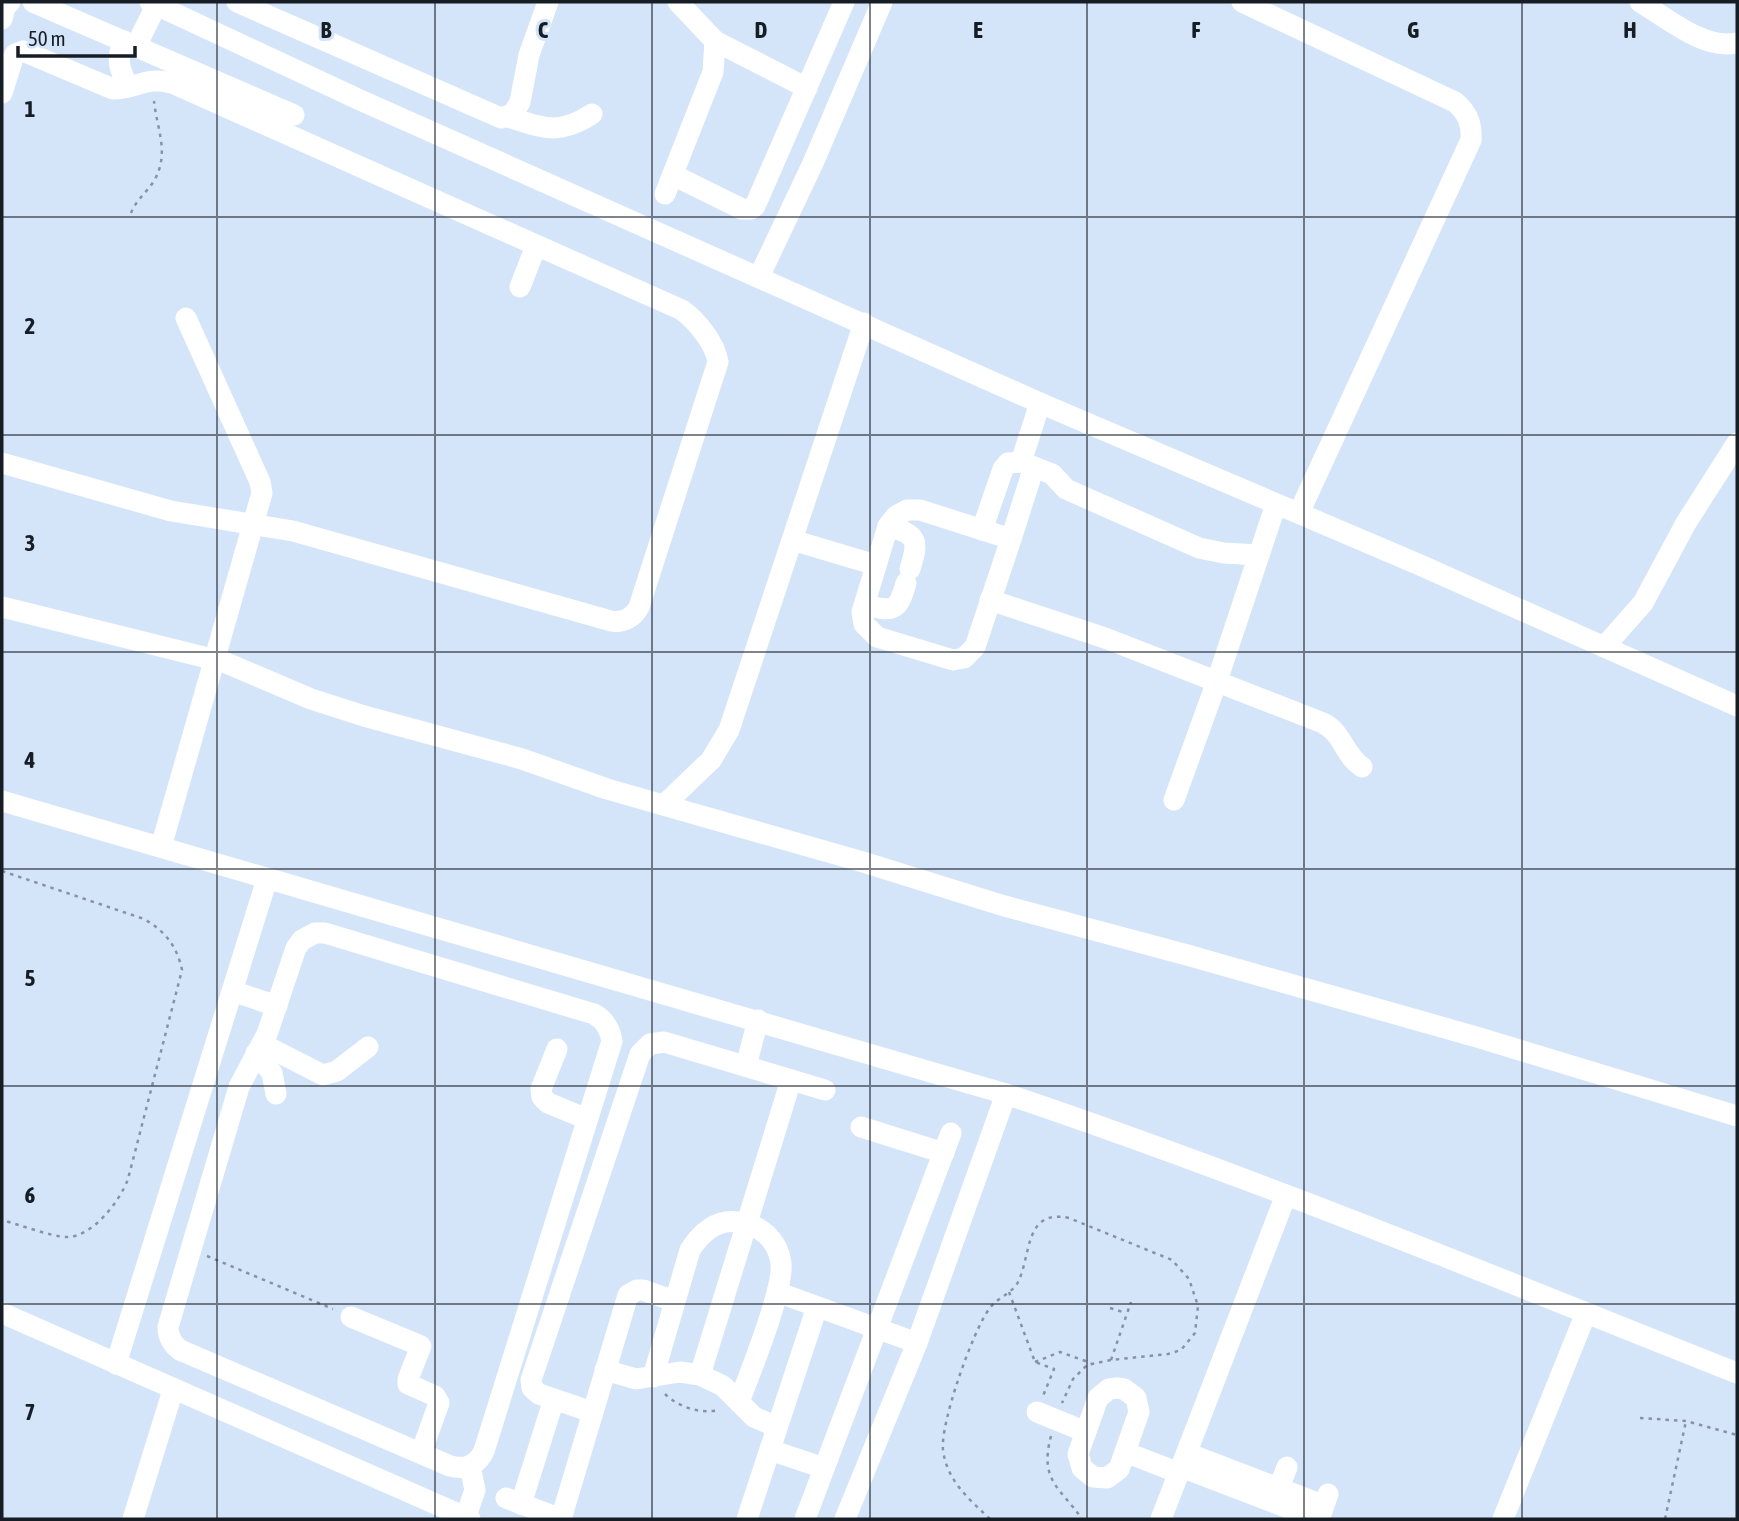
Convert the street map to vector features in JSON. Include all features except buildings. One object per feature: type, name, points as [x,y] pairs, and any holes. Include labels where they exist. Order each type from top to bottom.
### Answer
[{"type":"street","points":[[2,19],[5,7],[10,2]]},
{"type":"street","points":[[33,2],[294,115]]},
{"type":"street","points":[[237,2],[494,117],[508,117],[556,129],[581,121],[592,114]]},
{"type":"street","points":[[508,117],[518,108],[529,55],[548,2]]},
{"type":"street","points":[[678,2],[715,41],[807,88]]},
{"type":"street","points":[[715,41],[713,72],[669,184],[742,209],[751,209],[758,202],[844,2]]},
{"type":"street","points":[[759,277],[813,163],[882,2]]},
{"type":"street","points":[[1242,2],[1455,102],[1467,115],[1472,131],[1471,140],[1298,513]]},
{"type":"street","points":[[1640,2],[1709,42],[1724,45],[1737,43]]},
{"type":"street","points":[[128,87],[118,63],[118,55],[130,44],[155,3],[360,100],[1040,403],[1737,706]]},
{"type":"street","points":[[2,93],[13,58],[15,54],[23,51],[106,87],[128,87],[153,80],[172,83],[682,310],[696,322],[718,357],[639,607],[632,616],[622,621],[611,621],[293,531],[162,509],[2,463]]},
{"type":"street","points":[[520,286],[536,246]]},
{"type":"street","points":[[161,847],[261,499],[260,482],[186,318]]},
{"type":"street","points":[[664,805],[706,765],[729,730],[864,323]]},
{"type":"street","points":[[1011,539],[913,510],[901,513],[888,526],[862,618],[872,634],[953,660],[964,658],[972,651],[1011,539],[1040,403]]},
{"type":"street","points":[[1604,647],[1643,603],[1686,523],[1737,443]]},
{"type":"street","points":[[982,530],[1003,469],[1008,463],[1028,464],[1054,476],[1066,489],[1187,543],[1211,551],[1259,555]]},
{"type":"street","points":[[1174,800],[1276,504]]},
{"type":"street","points":[[865,604],[885,610],[895,608],[901,601],[916,549],[914,538],[906,531],[888,526]]},
{"type":"street","points":[[792,540],[876,565]]},
{"type":"street","points":[[990,600],[1105,638],[1329,726],[1340,737],[1351,758],[1362,767]]},
{"type":"street","points":[[2,607],[243,668],[291,691],[338,708],[522,759],[607,789],[863,862],[1041,917],[1187,955],[1480,1038],[1737,1116]]},
{"type":"street","points":[[2,801],[1006,1094],[1286,1195],[1737,1373]]},
{"type":"street","points":[[116,1364],[267,879]]},
{"type":"street","points":[[320,933],[594,1014],[607,1026],[612,1041],[484,1451],[470,1466],[457,1468],[174,1346],[168,1334],[168,1327],[239,1087],[259,1048],[299,944],[310,934],[320,933]]},
{"type":"street","points":[[232,991],[277,1006]]},
{"type":"street","points":[[746,1066],[758,1020]]},
{"type":"street","points":[[593,1412],[535,1392],[531,1380],[640,1054],[650,1044],[664,1042],[825,1090]]},
{"type":"street","points":[[259,1048],[323,1075],[337,1071],[368,1047]]},
{"type":"street","points":[[259,1048],[272,1073],[276,1094]]},
{"type":"street","points":[[557,1049],[541,1089],[542,1097],[548,1103],[587,1119]]},
{"type":"street","points":[[700,1375],[791,1080]]},
{"type":"street","points":[[845,1519],[917,1343],[1006,1094]]},
{"type":"street","points":[[805,1519],[947,1143],[861,1127]]},
{"type":"street","points":[[1161,1519],[1286,1195]]},
{"type":"street","points":[[656,1383],[683,1268],[697,1238],[720,1223],[747,1223],[770,1238],[781,1263],[777,1292],[734,1405]]},
{"type":"street","points":[[554,1399],[514,1501],[561,1519],[628,1295],[643,1290],[674,1301]]},
{"type":"street","points":[[777,1292],[917,1343]]},
{"type":"street","points":[[747,1519],[817,1307]]},
{"type":"street","points":[[2,1313],[467,1518],[475,1490],[470,1466]]},
{"type":"street","points":[[1503,1519],[1586,1313]]},
{"type":"street","points":[[351,1317],[420,1344],[421,1349],[408,1384],[435,1396],[439,1402],[421,1453]]},
{"type":"street","points":[[605,1370],[656,1383],[680,1372],[700,1375],[723,1385],[734,1405],[778,1427]]},
{"type":"street","points":[[1109,1389],[1124,1389],[1136,1398],[1139,1412],[1125,1452],[1119,1469],[1100,1479],[1086,1474],[1079,1462],[1078,1454],[1098,1398],[1109,1389]]},
{"type":"street","points":[[133,1519],[173,1390]]},
{"type":"street","points":[[1047,1415],[1086,1432]]},
{"type":"street","points":[[770,1450],[824,1468]]},
{"type":"street","points":[[1125,1452],[1182,1464],[1315,1517],[1321,1514],[1326,1500]]},
{"type":"street","points":[[1280,1504],[1287,1466]]},
{"type":"path","points":[[131,212],[152,184],[161,164],[163,141],[154,105],[153,80]]},
{"type":"path","points":[[2,871],[144,919],[164,933],[172,943],[183,970],[128,1179],[115,1204],[92,1226],[66,1237],[2,1220]]},
{"type":"path","points":[[990,1519],[955,1483],[945,1461],[942,1435],[970,1350],[985,1316],[993,1304],[1019,1280],[1035,1230],[1043,1221],[1054,1217],[1069,1219],[1172,1260],[1184,1272],[1197,1297],[1196,1326],[1192,1340],[1175,1353],[1092,1363],[1073,1379],[1047,1415]]},
{"type":"path","points":[[191,1250],[351,1317]]},
{"type":"path","points":[[1009,1292],[1035,1362],[1054,1369],[1047,1415],[1050,1475],[1058,1492],[1082,1519]]},
{"type":"path","points":[[1111,1360],[1130,1302]]},
{"type":"path","points":[[1110,1308],[1126,1313]]},
{"type":"path","points":[[1035,1362],[1060,1352],[1092,1363]]},
{"type":"path","points":[[656,1383],[679,1404],[691,1409],[716,1411],[734,1405]]},
{"type":"path","points":[[1640,1418],[1686,1421],[1737,1435]]},
{"type":"path","points":[[1665,1519],[1686,1421]]}]
